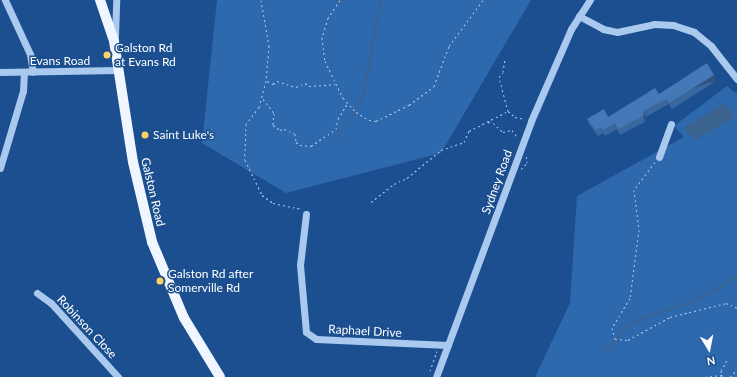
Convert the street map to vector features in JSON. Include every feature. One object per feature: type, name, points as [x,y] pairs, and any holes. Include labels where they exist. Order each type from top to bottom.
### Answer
[{"type":"main road","name":"Galston Road","points":[[100,0],[114,41],[133,162],[152,242],[184,318],[220,377]]},
{"type":"street","points":[[4,0],[30,54],[33,72]]},
{"type":"street","points":[[114,41],[116,0]]},
{"type":"street","name":"Sydney Road","points":[[436,377],[531,121],[579,16],[590,0]]},
{"type":"street","points":[[579,16],[603,29],[616,32],[654,24],[673,25],[694,32],[711,46],[737,78]]},
{"type":"street","name":"Evans Road","points":[[0,72],[119,70]]},
{"type":"street","points":[[0,168],[23,91],[24,72]]},
{"type":"street","points":[[659,157],[671,124]]},
{"type":"street","name":"Raphael Drive","points":[[306,214],[300,265],[303,321],[306,332],[316,339],[448,345]]},
{"type":"street","name":"Robinson Close","points":[[38,293],[51,303],[118,377]]},
{"type":"path","points":[[261,0],[269,46],[266,81],[263,99],[246,124],[244,141],[245,160],[250,175],[262,195],[273,203],[288,204],[300,208],[306,214]]},
{"type":"path","points":[[340,0],[328,18],[322,38],[325,62],[347,103],[369,120],[376,121],[409,105],[434,86],[449,46],[483,0]]},
{"type":"path","points":[[505,59],[502,72],[499,77],[508,111],[515,117],[531,121]]},
{"type":"path","points":[[266,81],[273,84],[277,81],[296,87],[305,83],[309,86],[336,84]]},
{"type":"path","points":[[263,99],[274,113],[273,125],[280,130],[284,129],[295,134],[296,142],[311,146],[336,129],[338,119],[347,103]]},
{"type":"path","points":[[371,202],[394,184],[407,178],[441,150],[464,142],[469,132],[508,111]]},
{"type":"path","points":[[488,122],[493,123],[503,132],[512,130],[516,136],[524,139]]},
{"type":"path","points":[[518,172],[527,163],[526,151]]},
{"type":"path","points":[[659,157],[634,190],[639,230],[630,298],[612,328],[615,339],[628,340],[670,317],[726,303],[737,308]]},
{"type":"path","points":[[428,377],[437,351]]},
{"type":"path","points":[[721,376],[727,360]]},
{"type":"path","points":[[730,377],[737,370]]},
{"type":"path","points":[[705,377],[726,377]]},
{"type":"shaded area","points":[[217,0],[531,0],[441,153],[286,193],[202,143]]},
{"type":"shaded area","points":[[727,86],[737,94],[737,377],[535,377],[570,303],[577,196],[684,137],[674,126]]},
{"type":"shaded area","points":[[724,103],[735,116],[696,140],[684,128]]},
{"type":"building","points":[[707,63],[714,75],[669,103],[667,99],[654,105],[644,111],[643,116],[618,129],[615,123],[603,130],[601,127],[596,130],[587,119],[604,109],[608,117],[655,88],[659,94]]},
{"type":"waterway","points":[[333,141],[356,112],[364,91],[381,0]]},
{"type":"waterway","points":[[605,351],[632,322],[696,300],[737,277]]},
{"type":"place","name":"Galston Rd at Evans Rd","points":[[107,55]]},
{"type":"place","name":"Saint Luke's","points":[[145,135]]},
{"type":"place","name":"Galston Rd after Somerville Rd","points":[[160,281]]}]
